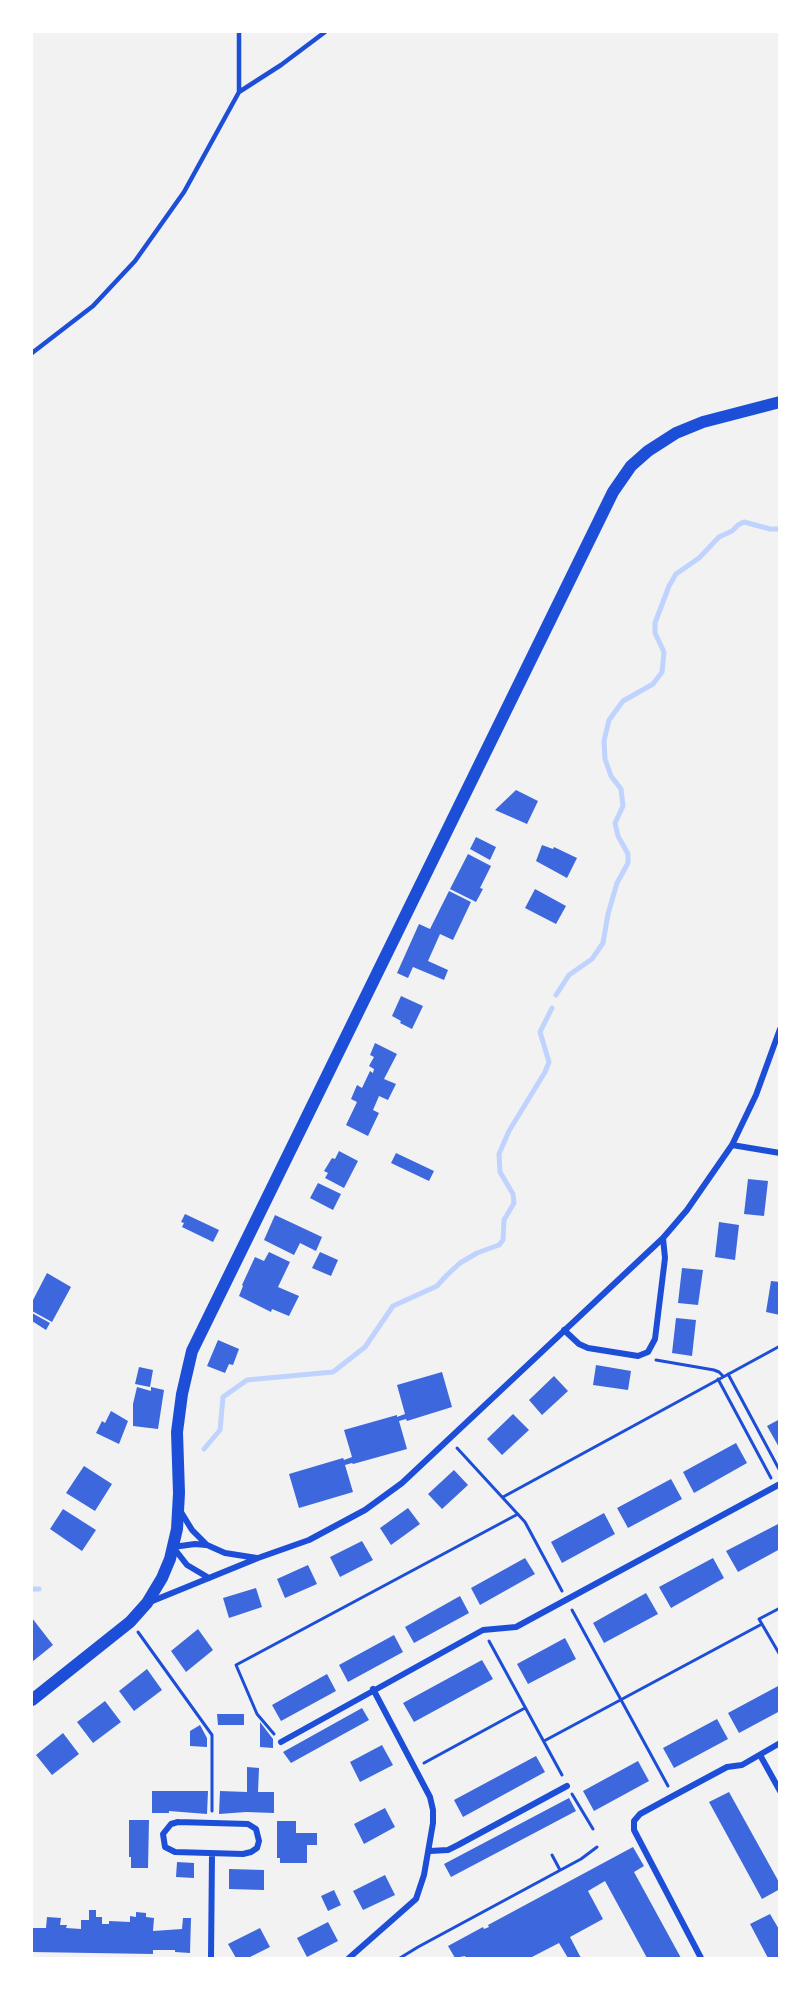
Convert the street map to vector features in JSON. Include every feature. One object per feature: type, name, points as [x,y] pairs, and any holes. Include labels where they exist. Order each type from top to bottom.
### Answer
[{"type":"main road","points":[[32,1700],[130,1622],[147,1603],[162,1578],[173,1547],[179,1506],[177,1432],[182,1394],[192,1351],[613,492],[631,466],[648,451],[676,433],[703,422],[780,402]]},
{"type":"street","points":[[147,1603],[326,1532],[387,1495],[663,1238],[687,1210],[732,1145],[756,1095],[780,1029]]},
{"type":"street","points":[[732,1145],[780,1153]]},
{"type":"street","points":[[564,1330],[579,1344],[588,1348],[638,1356],[647,1352],[653,1346],[657,1328],[665,1258],[663,1238]]},
{"type":"street","points":[[281,1742],[483,1630],[516,1627],[778,1485]]},
{"type":"street","points":[[179,1506],[186,1522],[207,1545]]},
{"type":"street","points":[[173,1547],[207,1545],[225,1553],[258,1558]]},
{"type":"street","points":[[173,1547],[187,1565],[209,1578]]},
{"type":"street","points":[[349,1959],[416,1899],[430,1851],[433,1810],[430,1797],[373,1689]]},
{"type":"street","points":[[701,1959],[634,1830],[636,1817],[727,1767],[742,1765],[780,1743]]},
{"type":"street","points":[[760,1755],[780,1791]]},
{"type":"street","points":[[430,1851],[448,1850],[567,1786]]},
{"type":"street","points":[[178,1822],[248,1824],[256,1829],[259,1841],[251,1852],[212,1854],[169,1851],[165,1847],[163,1834],[171,1824],[178,1822]]},
{"type":"street","points":[[211,1959],[212,1854]]},
{"type":"lane","points":[[32,353],[93,306],[135,261],[184,192],[239,92],[239,32]]},
{"type":"lane","points":[[239,92],[325,32]]},
{"type":"path","points":[[503,1497],[780,1347]]},
{"type":"path","points":[[647,1352],[657,1360],[714,1370],[723,1376]]},
{"type":"path","points":[[728,1374],[780,1471]]},
{"type":"path","points":[[718,1379],[778,1485]]},
{"type":"path","points":[[459,1450],[525,1522],[673,1796]]},
{"type":"path","points":[[281,1742],[257,1714],[236,1665],[518,1514]]},
{"type":"path","points":[[780,1608],[759,1619],[780,1655]]},
{"type":"path","points":[[130,1622],[212,1735],[212,1822]]},
{"type":"path","points":[[544,1741],[762,1624]]},
{"type":"path","points":[[483,1630],[567,1786],[593,1829]]},
{"type":"path","points":[[416,1768],[525,1708]]},
{"type":"path","points":[[400,1959],[417,1947],[560,1870],[597,1847]]},
{"type":"path","points":[[552,1855],[560,1870]]},
{"type":"building","points":[[516,790],[538,801],[527,824],[495,810]]},
{"type":"building","points":[[476,837],[496,847],[490,860],[470,849]]},
{"type":"building","points":[[542,845],[553,849],[554,847],[577,858],[567,878],[536,861]]},
{"type":"building","points":[[468,854],[491,866],[476,902],[450,889]]},
{"type":"building","points":[[535,889],[566,906],[556,924],[525,908]]},
{"type":"building","points":[[449,891],[471,902],[453,940],[440,934],[428,961],[448,970],[444,980],[413,967],[408,978],[397,973],[419,924],[430,929]]},
{"type":"building","points":[[401,996],[423,1006],[412,1029],[392,1016]]},
{"type":"building","points":[[375,1043],[397,1054],[384,1079],[396,1084],[388,1100],[379,1096],[373,1110],[379,1113],[368,1136],[346,1125],[357,1102],[351,1099],[357,1085],[362,1088],[370,1071],[373,1073],[374,1069],[369,1066],[374,1057],[370,1055]]},
{"type":"building","points":[[339,1151],[358,1161],[344,1188],[325,1178],[328,1173],[324,1171]]},
{"type":"building","points":[[396,1153],[434,1171],[429,1181],[391,1163]]},
{"type":"building","points":[[748,1179],[768,1181],[764,1216],[744,1214]]},
{"type":"building","points":[[318,1183],[341,1194],[333,1210],[310,1198]]},
{"type":"building","points":[[185,1214],[219,1230],[213,1242],[182,1227],[184,1223],[181,1222]]},
{"type":"building","points":[[275,1215],[322,1237],[316,1251],[300,1243],[294,1255],[264,1240]]},
{"type":"building","points":[[719,1222],[739,1225],[735,1260],[715,1257]]},
{"type":"building","points":[[269,1252],[290,1262],[278,1287],[299,1296],[289,1316],[272,1309],[271,1312],[239,1296],[255,1257],[264,1261]]},
{"type":"building","points":[[320,1252],[338,1260],[331,1276],[312,1268]]},
{"type":"building","points":[[682,1268],[703,1270],[698,1305],[678,1303]]},
{"type":"building","points":[[47,1273],[71,1287],[52,1322],[32,1311],[32,1302]]},
{"type":"building","points":[[771,1281],[780,1282],[780,1315],[766,1312]]},
{"type":"building","points":[[32,1313],[50,1323],[46,1330],[32,1321]]},
{"type":"building","points":[[676,1318],[696,1320],[692,1356],[672,1353]]},
{"type":"building","points":[[218,1340],[239,1349],[233,1365],[229,1364],[225,1373],[207,1366]]},
{"type":"building","points":[[596,1365],[631,1371],[628,1390],[593,1385]]},
{"type":"building","points":[[139,1367],[153,1370],[150,1387],[135,1384]]},
{"type":"building","points":[[442,1372],[452,1407],[407,1421],[406,1419],[399,1421],[407,1449],[345,1465],[353,1492],[299,1508],[289,1474],[352,1457],[344,1430],[405,1414],[397,1385]]},
{"type":"building","points":[[554,1376],[568,1391],[542,1415],[529,1400]]},
{"type":"building","points":[[137,1387],[151,1391],[151,1387],[164,1390],[158,1429],[133,1426],[133,1404]]},
{"type":"building","points":[[111,1411],[128,1421],[119,1444],[96,1433],[102,1421],[105,1423]]},
{"type":"building","points":[[513,1414],[529,1430],[502,1455],[487,1439]]},
{"type":"building","points":[[780,1419],[780,1449],[767,1426]]},
{"type":"building","points":[[736,1443],[747,1463],[694,1493],[683,1472]]},
{"type":"building","points":[[84,1466],[112,1484],[95,1511],[66,1493]]},
{"type":"building","points":[[454,1470],[468,1485],[442,1509],[428,1494]]},
{"type":"building","points":[[671,1479],[682,1499],[628,1528],[617,1508]]},
{"type":"building","points":[[408,1508],[420,1524],[391,1545],[380,1528]]},
{"type":"building","points":[[63,1509],[96,1530],[82,1551],[50,1529]]},
{"type":"building","points":[[604,1513],[615,1534],[562,1563],[551,1542]]},
{"type":"building","points":[[780,1523],[780,1549],[738,1572],[726,1551]]},
{"type":"building","points":[[362,1541],[373,1560],[340,1577],[330,1557]]},
{"type":"building","points":[[525,1558],[535,1574],[480,1605],[471,1588]]},
{"type":"building","points":[[713,1558],[724,1578],[671,1608],[659,1587]]},
{"type":"building","points":[[308,1565],[317,1584],[285,1598],[277,1579]]},
{"type":"building","points":[[256,1588],[262,1607],[229,1618],[223,1598]]},
{"type":"building","points":[[646,1593],[658,1614],[604,1643],[593,1623]]},
{"type":"building","points":[[460,1596],[469,1613],[414,1643],[405,1627]]},
{"type":"building","points":[[32,1618],[53,1645],[32,1662]]},
{"type":"building","points":[[198,1629],[213,1650],[186,1672],[171,1651]]},
{"type":"building","points":[[394,1635],[403,1652],[348,1682],[339,1665]]},
{"type":"building","points":[[565,1638],[576,1659],[528,1684],[517,1664]]},
{"type":"building","points":[[482,1660],[493,1679],[414,1722],[403,1703]]},
{"type":"building","points":[[147,1669],[162,1690],[134,1711],[119,1691]]},
{"type":"building","points":[[327,1674],[336,1691],[281,1721],[272,1705]]},
{"type":"building","points":[[780,1685],[780,1711],[739,1733],[728,1713]]},
{"type":"building","points":[[105,1701],[121,1722],[93,1743],[77,1722]]},
{"type":"building","points":[[362,1708],[369,1720],[291,1763],[283,1752]]},
{"type":"building","points":[[217,1714],[244,1714],[244,1725],[218,1725]]},
{"type":"building","points":[[717,1719],[728,1739],[674,1768],[663,1748]]},
{"type":"building","points":[[260,1722],[273,1739],[273,1748],[260,1747]]},
{"type":"building","points":[[200,1725],[207,1738],[207,1747],[190,1746],[190,1731]]},
{"type":"building","points":[[63,1733],[79,1754],[52,1775],[36,1755]]},
{"type":"building","points":[[382,1745],[393,1765],[360,1782],[350,1762]]},
{"type":"building","points":[[536,1756],[545,1772],[463,1817],[454,1800]]},
{"type":"building","points":[[638,1761],[649,1781],[594,1811],[583,1791]]},
{"type":"building","points":[[247,1767],[259,1768],[258,1792],[274,1792],[274,1813],[219,1814],[220,1791],[247,1792]]},
{"type":"building","points":[[152,1791],[208,1791],[207,1814],[169,1811],[169,1813],[152,1813]]},
{"type":"building","points":[[729,1792],[780,1884],[780,1889],[762,1899],[709,1802]]},
{"type":"building","points":[[569,1798],[576,1811],[451,1877],[444,1864]]},
{"type":"building","points":[[385,1808],[395,1827],[364,1844],[354,1824]]},
{"type":"building","points":[[129,1820],[149,1820],[148,1868],[131,1868]]},
{"type":"building","points":[[277,1821],[296,1821],[296,1833],[317,1833],[317,1845],[307,1845],[307,1863],[280,1863],[280,1858],[277,1858]]},
{"type":"building","points":[[633,1847],[644,1866],[634,1872],[681,1958],[647,1958],[605,1881],[588,1891],[603,1919],[570,1937],[581,1958],[568,1958],[559,1943],[530,1958],[466,1958],[465,1956],[455,1958],[448,1946],[483,1927],[484,1929],[489,1927],[488,1925]]},
{"type":"building","points":[[177,1862],[194,1863],[194,1878],[176,1877]]},
{"type":"building","points":[[229,1869],[264,1870],[264,1890],[229,1889]]},
{"type":"building","points":[[385,1875],[395,1895],[363,1910],[353,1891]]},
{"type":"building","points":[[334,1890],[341,1905],[328,1911],[321,1896]]},
{"type":"building","points":[[89,1910],[96,1910],[96,1917],[102,1917],[102,1924],[109,1924],[109,1921],[130,1922],[130,1916],[136,1917],[136,1912],[146,1913],[146,1917],[154,1918],[153,1931],[182,1929],[183,1918],[191,1918],[190,1953],[175,1952],[175,1950],[153,1950],[153,1954],[32,1952],[32,1928],[46,1928],[47,1917],[61,1918],[60,1925],[67,1925],[66,1928],[81,1929],[81,1920],[89,1920]]},
{"type":"building","points":[[770,1914],[780,1931],[780,1958],[768,1958],[750,1924]]},
{"type":"building","points":[[328,1922],[338,1941],[307,1957],[297,1938]]},
{"type":"building","points":[[260,1928],[270,1947],[248,1958],[236,1958],[228,1944]]},
{"type":"waterway","points":[[556,995],[569,975],[592,959],[603,943],[617,883],[628,863],[628,854],[618,836],[615,823],[623,806],[621,789],[611,776],[605,759],[604,741],[609,720],[623,701],[653,684],[662,672],[664,652],[655,633],[655,623],[669,586],[676,574],[699,558],[719,537],[732,531],[738,525],[744,522],[770,529],[780,529]]},
{"type":"waterway","points":[[204,1449],[220,1430],[223,1397],[247,1380],[333,1372],[365,1347],[393,1306],[437,1286],[460,1263],[477,1253],[499,1245],[503,1240],[504,1220],[514,1203],[513,1194],[500,1172],[499,1154],[509,1131],[549,1062],[540,1032],[552,1008]]},
{"type":"waterway","points":[[32,1589],[39,1589]]}]
